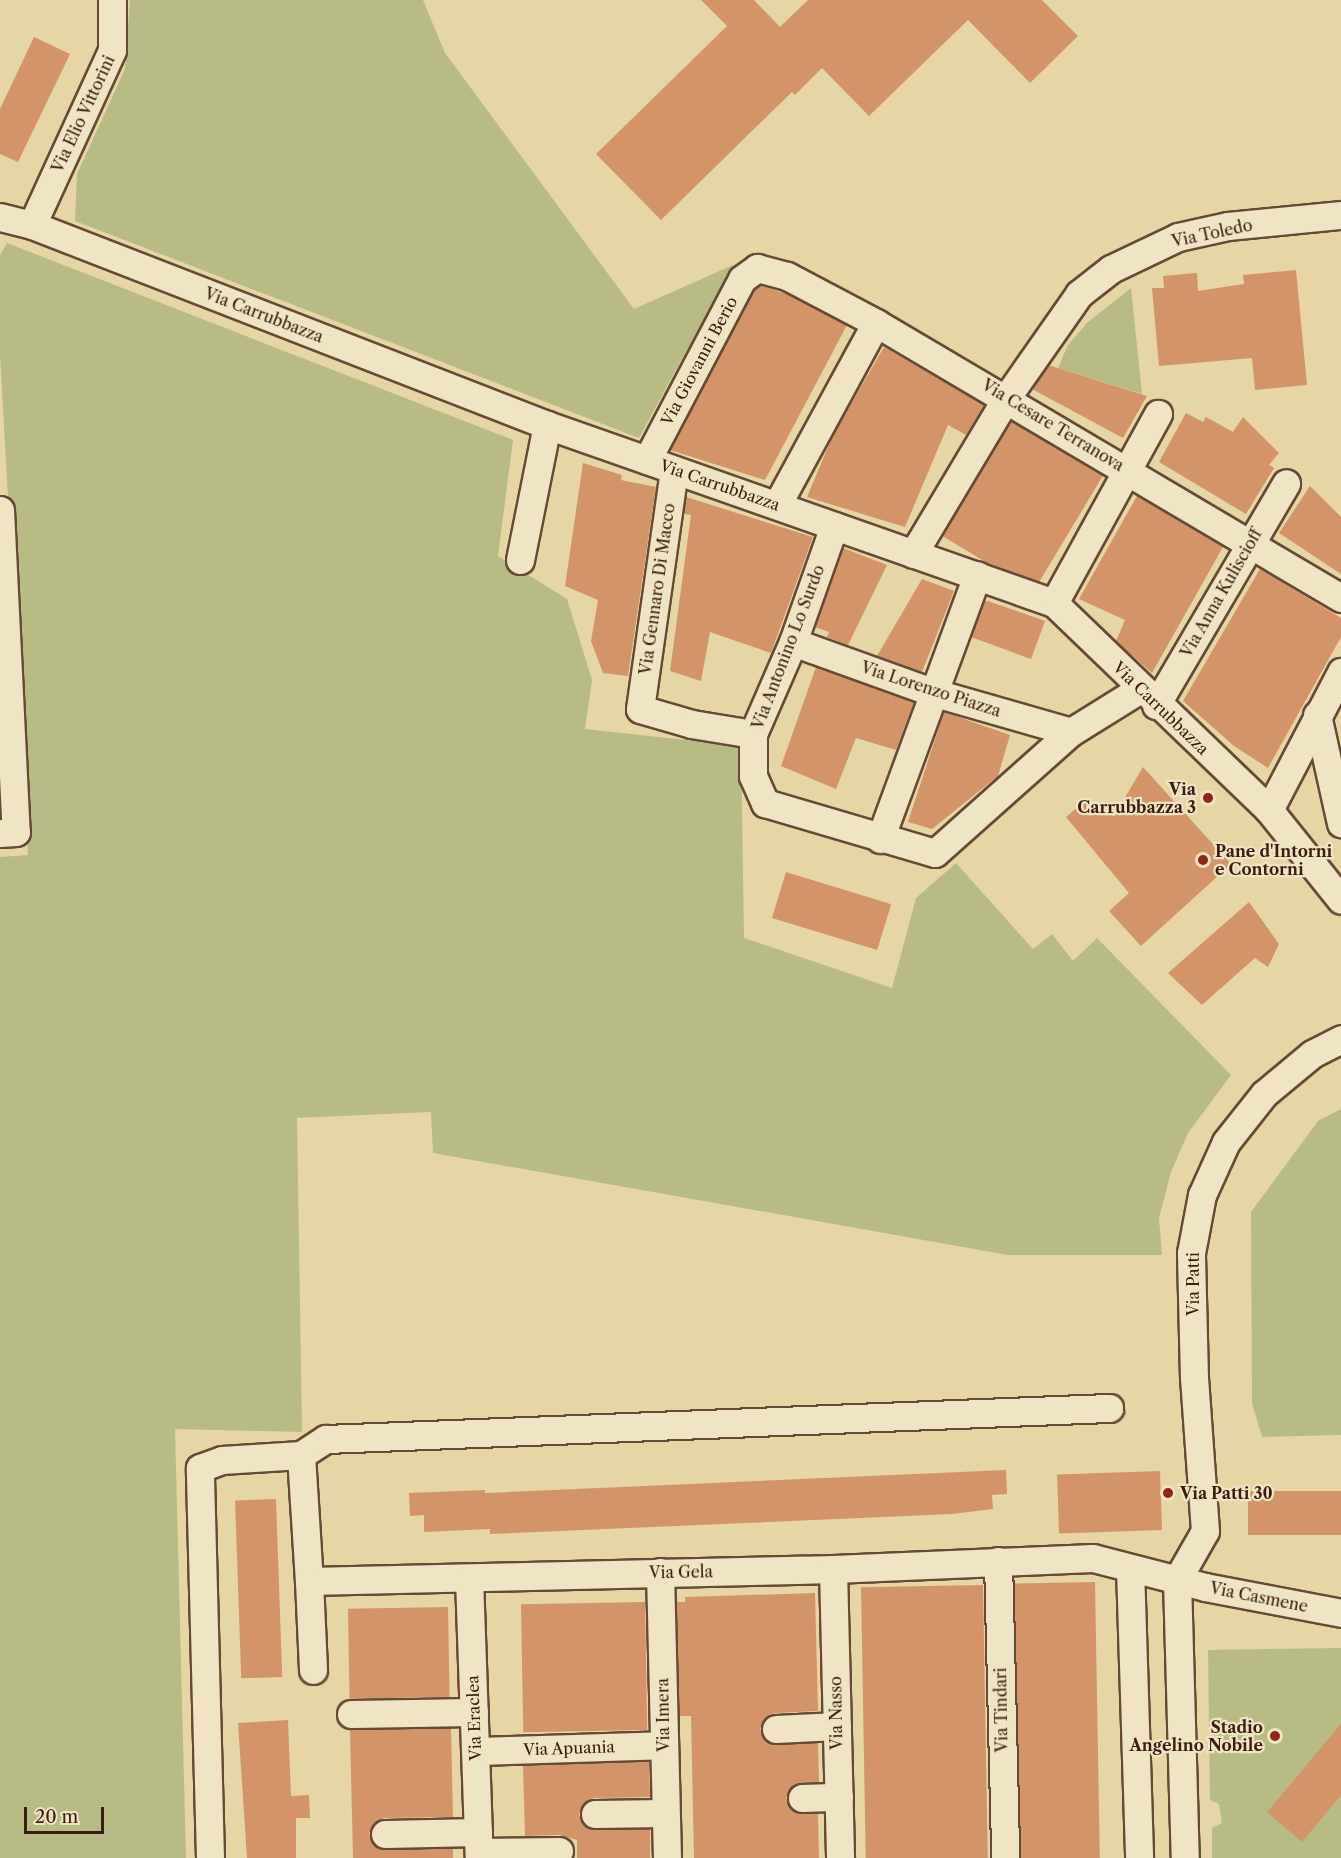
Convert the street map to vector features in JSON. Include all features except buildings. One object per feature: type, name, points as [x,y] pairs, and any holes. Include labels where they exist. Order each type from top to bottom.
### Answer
[{"type":"street","name":"Via Elio Vittorini","points":[[32,225],[112,50],[115,22],[110,1]]},
{"type":"street","name":"Via Toledo","points":[[913,554],[1054,323],[1079,294],[1119,264],[1178,237],[1228,226],[1341,215]]},
{"type":"street","name":"Via Carrubbazza","points":[[0,216],[32,225],[547,425],[1054,603],[1148,697],[1269,810],[1341,900]]},
{"type":"street","name":"Via Cesare Terranova","points":[[757,268],[787,276],[1007,397],[1341,598]]},
{"type":"street","name":"Via Giovanni Berio","points":[[647,460],[742,279],[757,268]]},
{"type":"street","points":[[777,505],[876,323]]},
{"type":"street","points":[[1054,603],[1158,414]]},
{"type":"street","points":[[520,560],[547,425]]},
{"type":"street","name":"Via Gennaro Di Macco","points":[[674,470],[640,709],[692,724],[753,734]]},
{"type":"street","name":"Via Anna Kuliscioff","points":[[1148,697],[1251,542],[1286,483]]},
{"type":"street","points":[[0,510],[16,832],[0,833]]},
{"type":"street","name":"Via Antonino Lo Surdo","points":[[834,526],[793,642],[753,734],[753,776],[765,803],[880,839]]},
{"type":"street","points":[[977,575],[880,839],[935,853],[1071,732],[1148,697]]},
{"type":"street","name":"Via Lorenzo Piazza","points":[[793,642],[935,693],[1071,732]]},
{"type":"street","points":[[1269,810],[1341,672]]},
{"type":"street","points":[[1317,716],[1341,823]]},
{"type":"street","name":"Via Patti","points":[[1177,1580],[1205,1531],[1194,1378],[1191,1253],[1202,1195],[1226,1142],[1264,1094],[1312,1054],[1341,1039]]},
{"type":"street","points":[[210,1858],[200,1468],[222,1460],[301,1455],[326,1439],[1109,1408]]},
{"type":"street","points":[[301,1455],[313,1670]]},
{"type":"street","name":"Via Gela","points":[[309,1581],[833,1569],[1093,1558],[1177,1580]]},
{"type":"street","name":"Via Tindari","points":[[998,1561],[1005,1858]]},
{"type":"street","points":[[1130,1568],[1139,1858]]},
{"type":"street","name":"Via Nasso","points":[[833,1569],[840,1858]]},
{"type":"street","name":"Via Imera","points":[[660,1572],[667,1858]]},
{"type":"street","name":"Via Eraclea","points":[[469,1578],[478,1847]]},
{"type":"street","points":[[1177,1580],[1185,1858]]},
{"type":"street","name":"Via Casmene","points":[[1177,1580],[1341,1613]]},
{"type":"street","points":[[351,1714],[474,1712]]},
{"type":"street","points":[[776,1729],[837,1726]]},
{"type":"street","name":"Via Apuania","points":[[475,1751],[664,1745]]},
{"type":"street","points":[[802,1798],[839,1797]]},
{"type":"street","points":[[596,1814],[665,1813]]},
{"type":"street","points":[[385,1834],[478,1847],[559,1851]]},
{"type":"green space","points":[[130,0],[423,0],[445,53],[634,309],[733,265],[639,438],[75,221],[77,174],[125,69]]},
{"type":"green space","points":[[7,243],[513,440],[498,556],[567,599],[592,680],[585,729],[741,746],[744,938],[892,988],[916,898],[956,863],[1033,949],[1052,934],[1073,961],[1097,938],[1231,1075],[1188,1133],[1171,1172],[1159,1218],[1162,1255],[1008,1255],[433,1153],[431,1112],[297,1118],[302,1432],[175,1429],[186,1858],[0,1858],[0,857],[28,855],[0,355],[0,255]]},
{"type":"green space","points":[[1131,288],[1142,394],[1058,368],[1068,345],[1087,323]]},
{"type":"green space","points":[[1341,1109],[1341,1435],[1262,1437],[1252,1403],[1251,1212],[1318,1121]]},
{"type":"green space","name":"Stadio Angelino Nobile","points":[[1341,1648],[1341,1858],[1212,1858],[1212,1828],[1222,1823],[1219,1804],[1210,1800],[1208,1650]]},
{"type":"place","name":"Via Carrubbazza 3","points":[[1208,798]]},
{"type":"place","name":"Pane d'Intorni e Contorni","points":[[1203,860]]},
{"type":"place","name":"Via Patti 30","points":[[1168,1493]]},
{"type":"place","name":"Stadio Angelino Nobile","points":[[1275,1736]]}]
